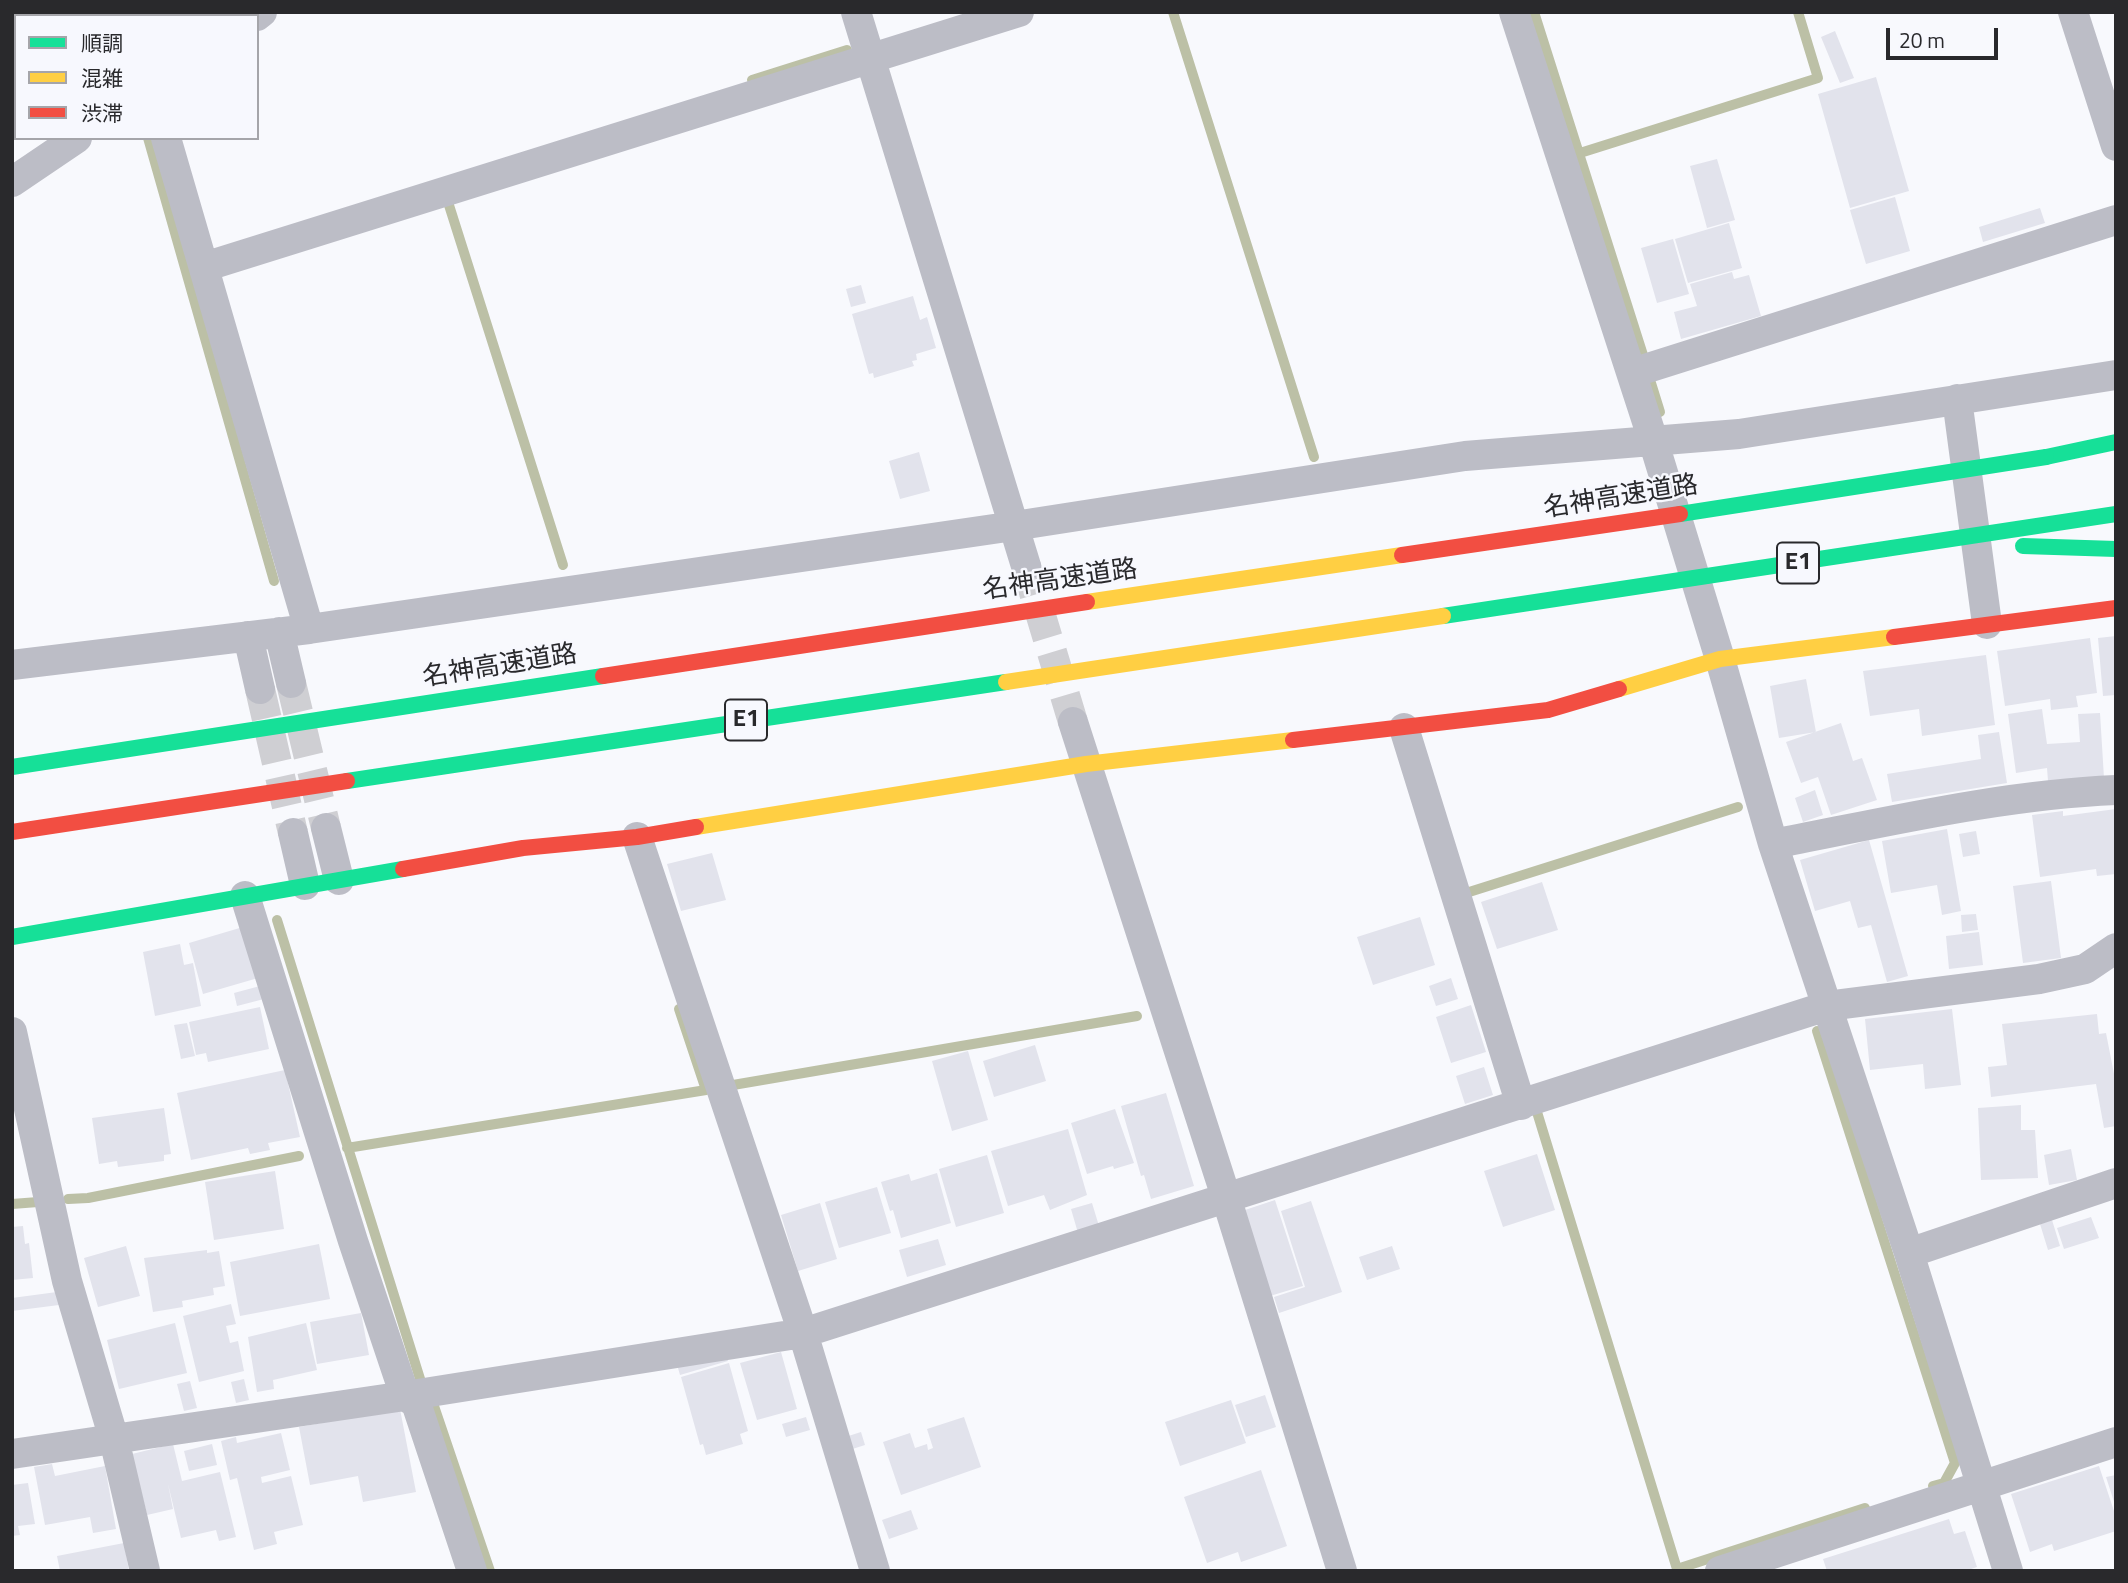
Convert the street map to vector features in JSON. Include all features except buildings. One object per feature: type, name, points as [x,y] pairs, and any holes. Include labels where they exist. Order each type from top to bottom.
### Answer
[{"type":"main road","name":"名神高速道路","points":[[12,767],[2116,445]]},
{"type":"main road","name":"E1","points":[[12,832],[2116,514]]},
{"type":"main road","points":[[1924,544],[2116,549]]},
{"type":"main road","points":[[12,937],[523,848],[637,836],[1086,764],[1548,710],[1720,659],[2116,608]]},
{"type":"street","points":[[856,12],[1026,566]]},
{"type":"street","points":[[204,267],[1018,12]]},
{"type":"street","points":[[1514,12],[1653,440],[1773,844],[1909,1253],[2008,1571]]},
{"type":"street","points":[[2073,12],[2116,146]]},
{"type":"street","points":[[12,182],[74,140]]},
{"type":"street","points":[[167,140],[309,629]]},
{"type":"street","points":[[1632,373],[2116,220]]},
{"type":"street","points":[[12,665],[309,629],[1014,526],[1465,456],[1740,434],[2116,375]]},
{"type":"street","points":[[1957,399],[1987,624]]},
{"type":"street","points":[[279,632],[291,683]]},
{"type":"street","points":[[248,636],[260,690]]},
{"type":"street","points":[[1073,722],[1226,1196],[1338,1570]]},
{"type":"street","points":[[1404,728],[1521,1105]]},
{"type":"street","points":[[1773,844],[2056,793],[2116,790]]},
{"type":"street","points":[[326,828],[339,880]]},
{"type":"street","points":[[293,833],[305,885]]},
{"type":"street","points":[[637,836],[803,1332],[875,1571]]},
{"type":"street","points":[[245,896],[353,1241],[405,1396],[416,1403],[472,1571]]},
{"type":"street","points":[[12,1454],[405,1396],[803,1332],[1827,1006],[2039,979],[2085,969],[2116,948]]},
{"type":"street","points":[[12,1032],[67,1281],[114,1439],[145,1571]]},
{"type":"street","points":[[1909,1253],[2116,1183]]},
{"type":"street","points":[[1720,1571],[2116,1442]]},
{"type":"waterway","points":[[1173,12],[1314,457]]},
{"type":"waterway","points":[[1534,12],[1643,355]]},
{"type":"waterway","points":[[1580,153],[1818,78],[1798,12]]},
{"type":"waterway","points":[[752,80],[847,50]]},
{"type":"waterway","points":[[149,140],[274,581]]},
{"type":"waterway","points":[[448,202],[563,565]]},
{"type":"waterway","points":[[1651,383],[1660,412]]},
{"type":"waterway","points":[[1466,893],[1738,807]]},
{"type":"waterway","points":[[277,920],[421,1382]]},
{"type":"waterway","points":[[347,1148],[706,1090],[679,1009]]},
{"type":"waterway","points":[[733,1085],[1137,1016]]},
{"type":"waterway","points":[[1817,1031],[1955,1463],[1944,1483],[1933,1486]]},
{"type":"waterway","points":[[1537,1112],[1677,1569],[1865,1508]]},
{"type":"waterway","points":[[68,1199],[88,1198],[299,1156]]},
{"type":"waterway","points":[[12,1204],[38,1202]]},
{"type":"waterway","points":[[433,1403],[490,1571]]},
{"type":"tunnel","points":[[1026,566],[1073,722]]},
{"type":"tunnel","points":[[291,683],[326,828]]},
{"type":"tunnel","points":[[260,689],[293,833]]},
{"type":"traffic: fast","points":[[2046,457],[2116,442]]},
{"type":"traffic: fast","points":[[1680,514],[2046,457]]},
{"type":"traffic: fast","points":[[1443,616],[2116,514]]},
{"type":"traffic: fast","points":[[2023,546],[2116,549]]},
{"type":"traffic: fast","points":[[12,767],[603,676]]},
{"type":"traffic: fast","points":[[347,781],[1006,682]]},
{"type":"traffic: fast","points":[[12,937],[403,869]]},
{"type":"traffic: slow","points":[[1087,602],[1402,555]]},
{"type":"traffic: slow","points":[[1006,682],[1443,616]]},
{"type":"traffic: slow","points":[[1619,689],[1720,659],[1894,637]]},
{"type":"traffic: slow","points":[[696,827],[1086,764],[1293,740]]},
{"type":"traffic: jam","points":[[1402,555],[1680,514]]},
{"type":"traffic: jam","points":[[603,676],[1087,602]]},
{"type":"traffic: jam","points":[[1894,637],[2116,608]]},
{"type":"traffic: jam","points":[[1293,740],[1548,710],[1619,689]]},
{"type":"traffic: jam","points":[[12,832],[347,781]]},
{"type":"traffic: jam","points":[[403,869],[523,848],[637,837],[696,827]]}]
